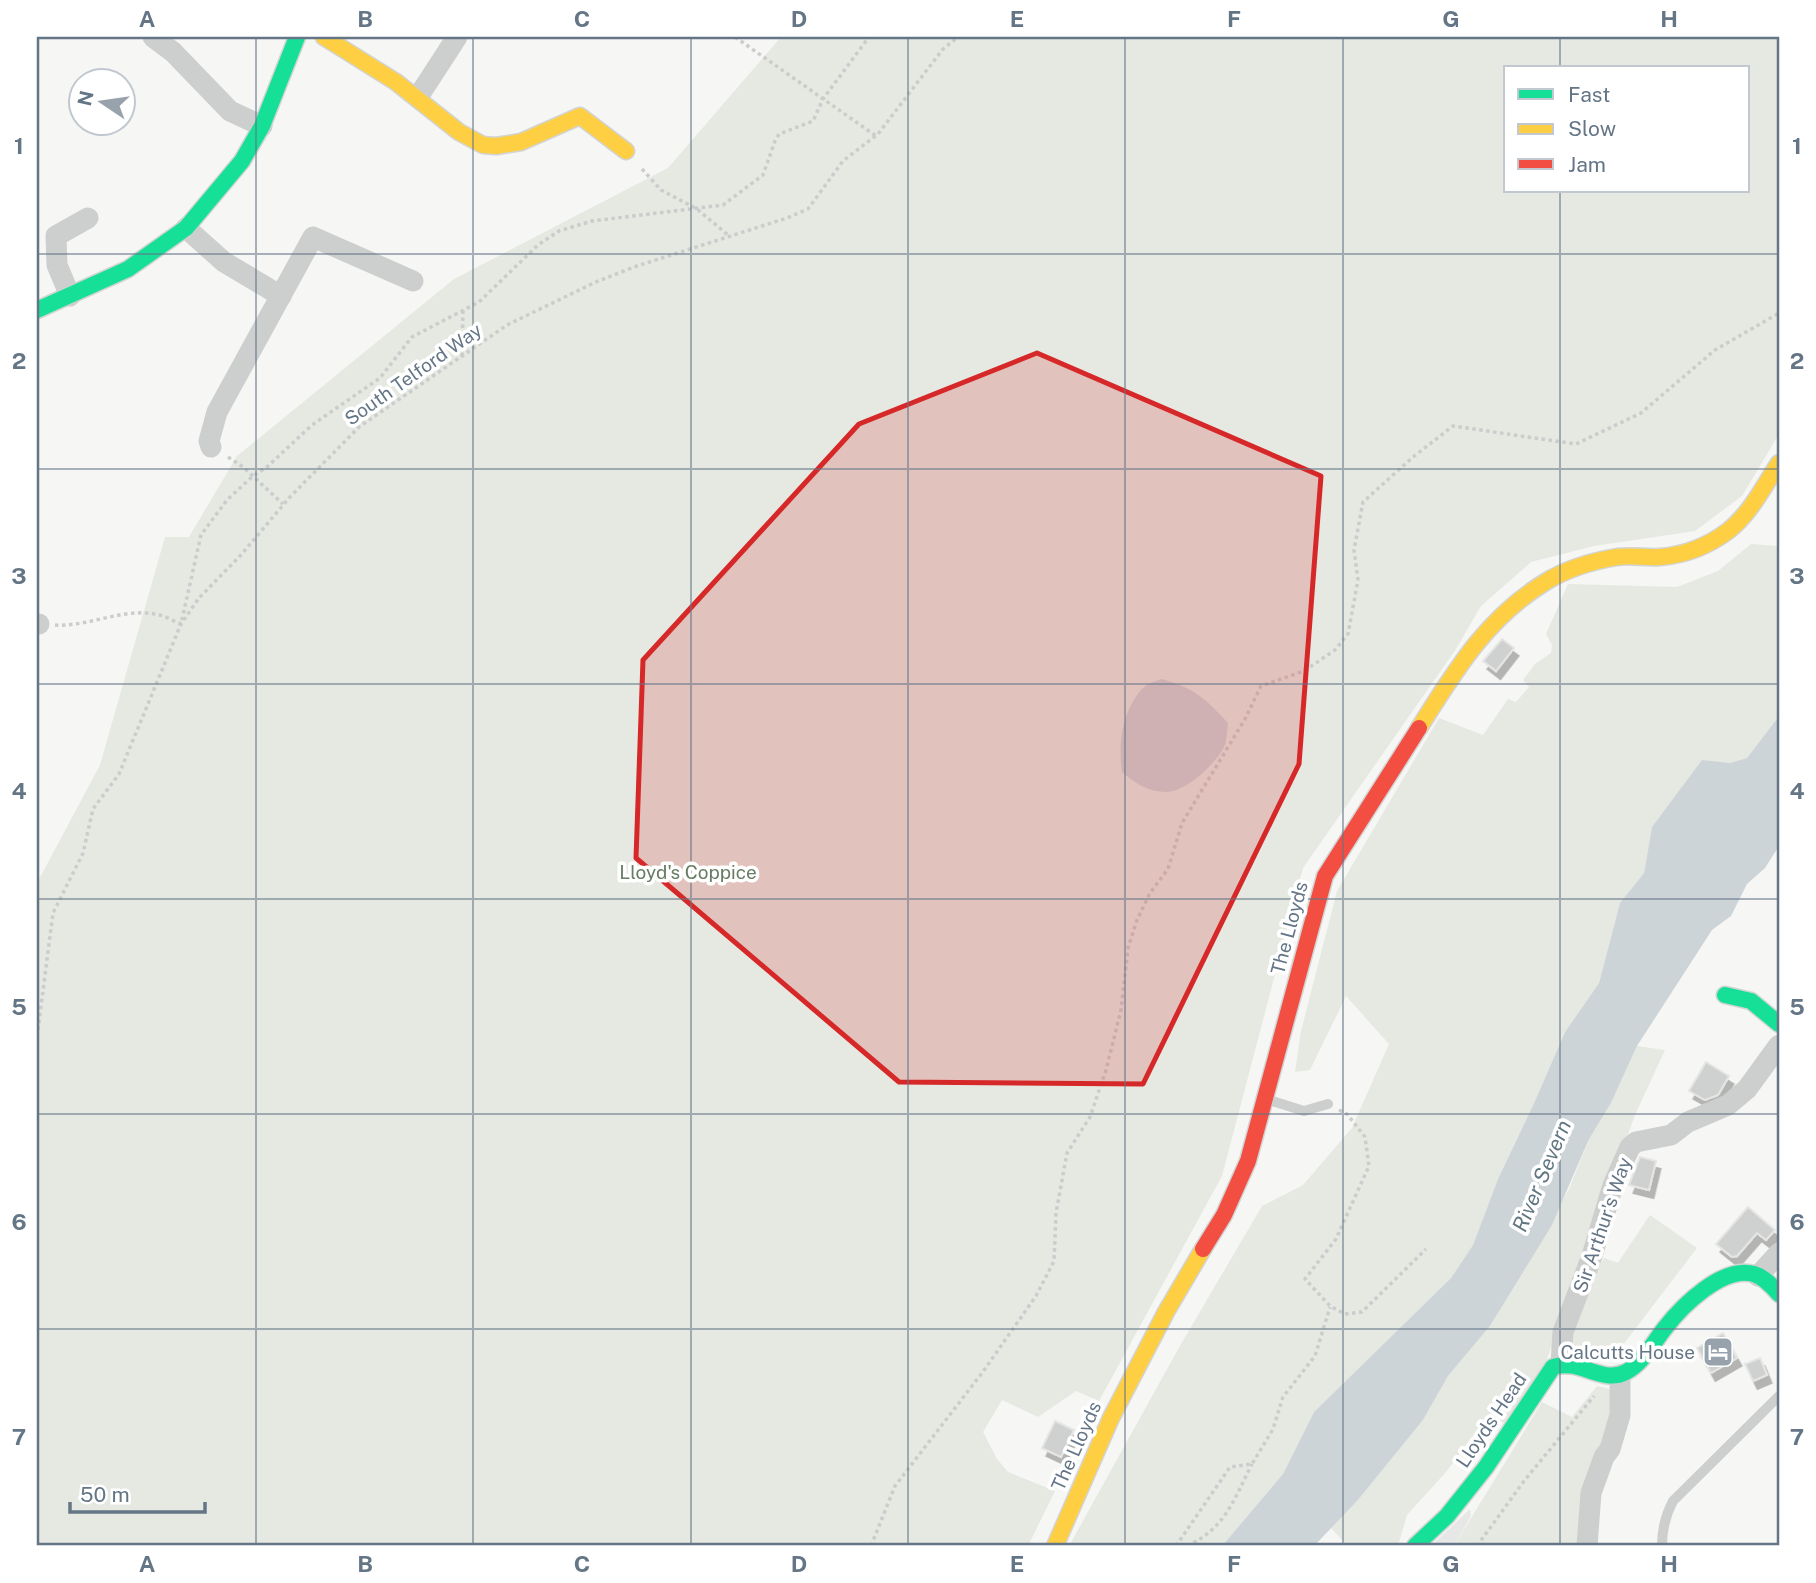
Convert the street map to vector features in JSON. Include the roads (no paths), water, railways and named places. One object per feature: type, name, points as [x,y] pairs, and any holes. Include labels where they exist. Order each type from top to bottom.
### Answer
[{"type":"street","points":[[153,37],[173,52],[230,111],[262,126]]},
{"type":"street","points":[[37,310],[128,269],[186,228],[242,161],[262,126],[297,37]]},
{"type":"street","points":[[324,37],[418,97],[481,145],[511,144],[580,116],[626,151]]},
{"type":"street","points":[[418,97],[457,37]]},
{"type":"street","points":[[69,296],[57,265],[56,236],[88,218]]},
{"type":"street","points":[[186,228],[224,262],[281,296]]},
{"type":"street","points":[[211,447],[209,441],[217,412],[313,237],[413,281]]},
{"type":"street","name":"The Lloyds","points":[[1055,1546],[1111,1418],[1166,1312],[1224,1215],[1248,1161],[1325,876],[1434,702],[1480,635],[1547,581],[1580,566],[1618,557],[1661,557],[1693,551],[1729,530],[1753,504],[1779,463]]},
{"type":"street","points":[[1725,995],[1751,1001],[1779,1024]]},
{"type":"street","name":"Sir Arthur's Way","points":[[1561,1363],[1563,1332],[1592,1256],[1613,1185],[1630,1147],[1636,1143],[1671,1135],[1688,1122],[1728,1105],[1747,1089],[1779,1045]]},
{"type":"street","points":[[1758,1276],[1779,1253]]},
{"type":"street","points":[[1561,1363],[1578,1364],[1615,1375],[1631,1368],[1692,1298],[1727,1277],[1747,1272],[1770,1283],[1779,1293]]},
{"type":"street","name":"Lloyds Head","points":[[1415,1546],[1447,1516],[1486,1468],[1542,1381],[1553,1367],[1561,1363]]},
{"type":"street","points":[[1587,1546],[1591,1493],[1604,1457],[1610,1449],[1620,1415],[1615,1375]]},
{"type":"lane","points":[[1266,1099],[1304,1111],[1328,1104]]},
{"type":"lane","points":[[1662,1546],[1662,1529],[1673,1501],[1779,1396]]},
{"type":"water","points":[[1162,679],[1183,686],[1198,695],[1228,723],[1225,745],[1215,760],[1191,782],[1166,792],[1148,789],[1132,780],[1122,772],[1121,761],[1121,739],[1130,707],[1144,687]]},
{"type":"water","name":"River Severn","points":[[1779,716],[1779,846],[1765,868],[1747,884],[1731,916],[1712,930],[1637,1046],[1611,1103],[1588,1141],[1552,1225],[1490,1326],[1448,1376],[1423,1420],[1358,1500],[1314,1546],[1222,1546],[1283,1474],[1314,1412],[1451,1278],[1473,1245],[1498,1179],[1565,1032],[1599,983],[1620,903],[1644,873],[1652,827],[1702,760],[1730,763],[1747,758]]},
{"type":"place","name":"Calcutts House","points":[[1718,1352]]},
{"type":"park label","name":"Lloyd's Coppice","points":[[688,872]]}]
